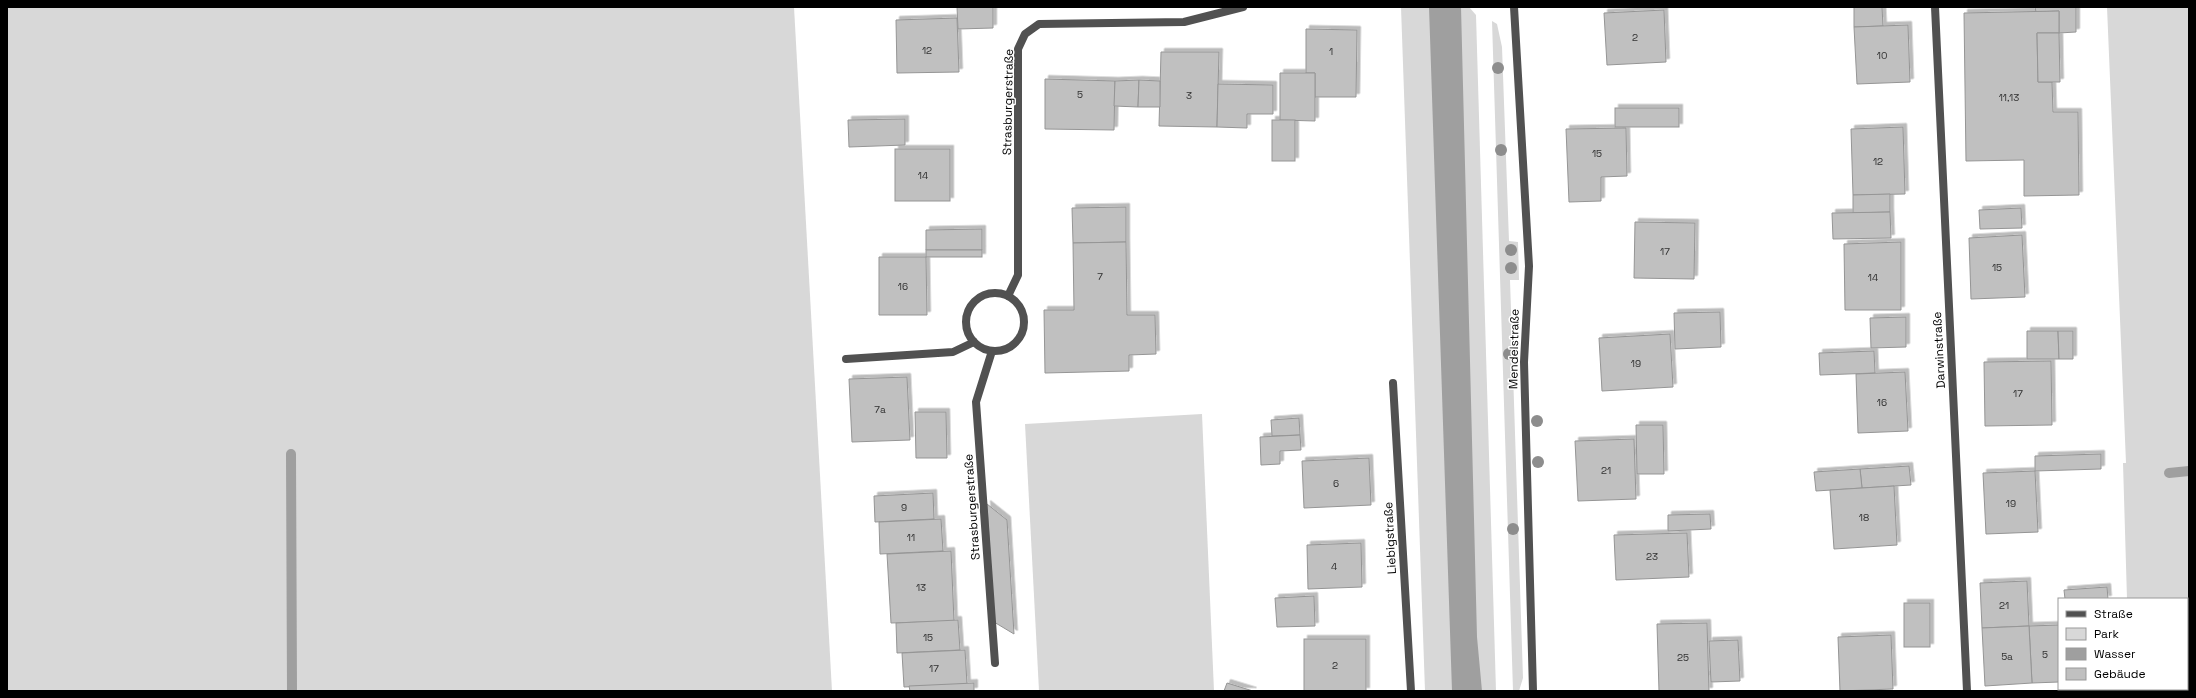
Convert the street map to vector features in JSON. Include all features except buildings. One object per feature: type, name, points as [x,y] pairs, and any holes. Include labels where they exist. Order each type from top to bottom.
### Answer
[{"type":"street","name":"Strasburgerstraße","points":[[1008,296],[1018,275],[1018,49],[1025,34],[1040,24],[1184,22],[1243,7]]},
{"type":"street","name":"Mendelstraße","points":[[1514,7],[1529,266],[1524,362],[1533,691]]},
{"type":"street","name":"Darwinstraße","points":[[1935,7],[1967,691]]},
{"type":"street","points":[[988,294],[1008,296],[1016,302],[1022,310],[1023,330],[1018,339],[1011,346],[1002,350],[992,351],[982,348],[974,342],[968,333],[966,324],[967,313],[972,305],[988,294]]},
{"type":"street","points":[[846,359],[953,352],[974,342]]},
{"type":"street","name":"Strasburgerstraße","points":[[992,351],[976,402],[995,663]]},
{"type":"street","name":"Liebigstraße","points":[[1393,384],[1411,691]]},
{"type":"green space","points":[[7,7],[794,7],[832,691],[7,691]]},
{"type":"green space","points":[[1401,7],[1469,7],[1476,15],[1496,691],[1425,691]]},
{"type":"green space","points":[[2107,7],[2189,7],[2189,691],[2129,691],[2188,690],[2188,598],[2127,598],[2123,463],[2126,463]]},
{"type":"green space","points":[[1492,21],[1497,24],[1502,47],[1509,241],[1518,242],[1519,280],[1510,280],[1523,678],[1519,691],[1513,691]]},
{"type":"green space","points":[[1202,414],[1214,691],[1039,691],[1025,424]]},
{"type":"water","points":[[1429,7],[1461,7],[1477,637],[1482,691],[1452,691]]},
{"type":"waterway","points":[[291,454],[292,691]]},
{"type":"waterway","points":[[2169,473],[2189,471]]}]
